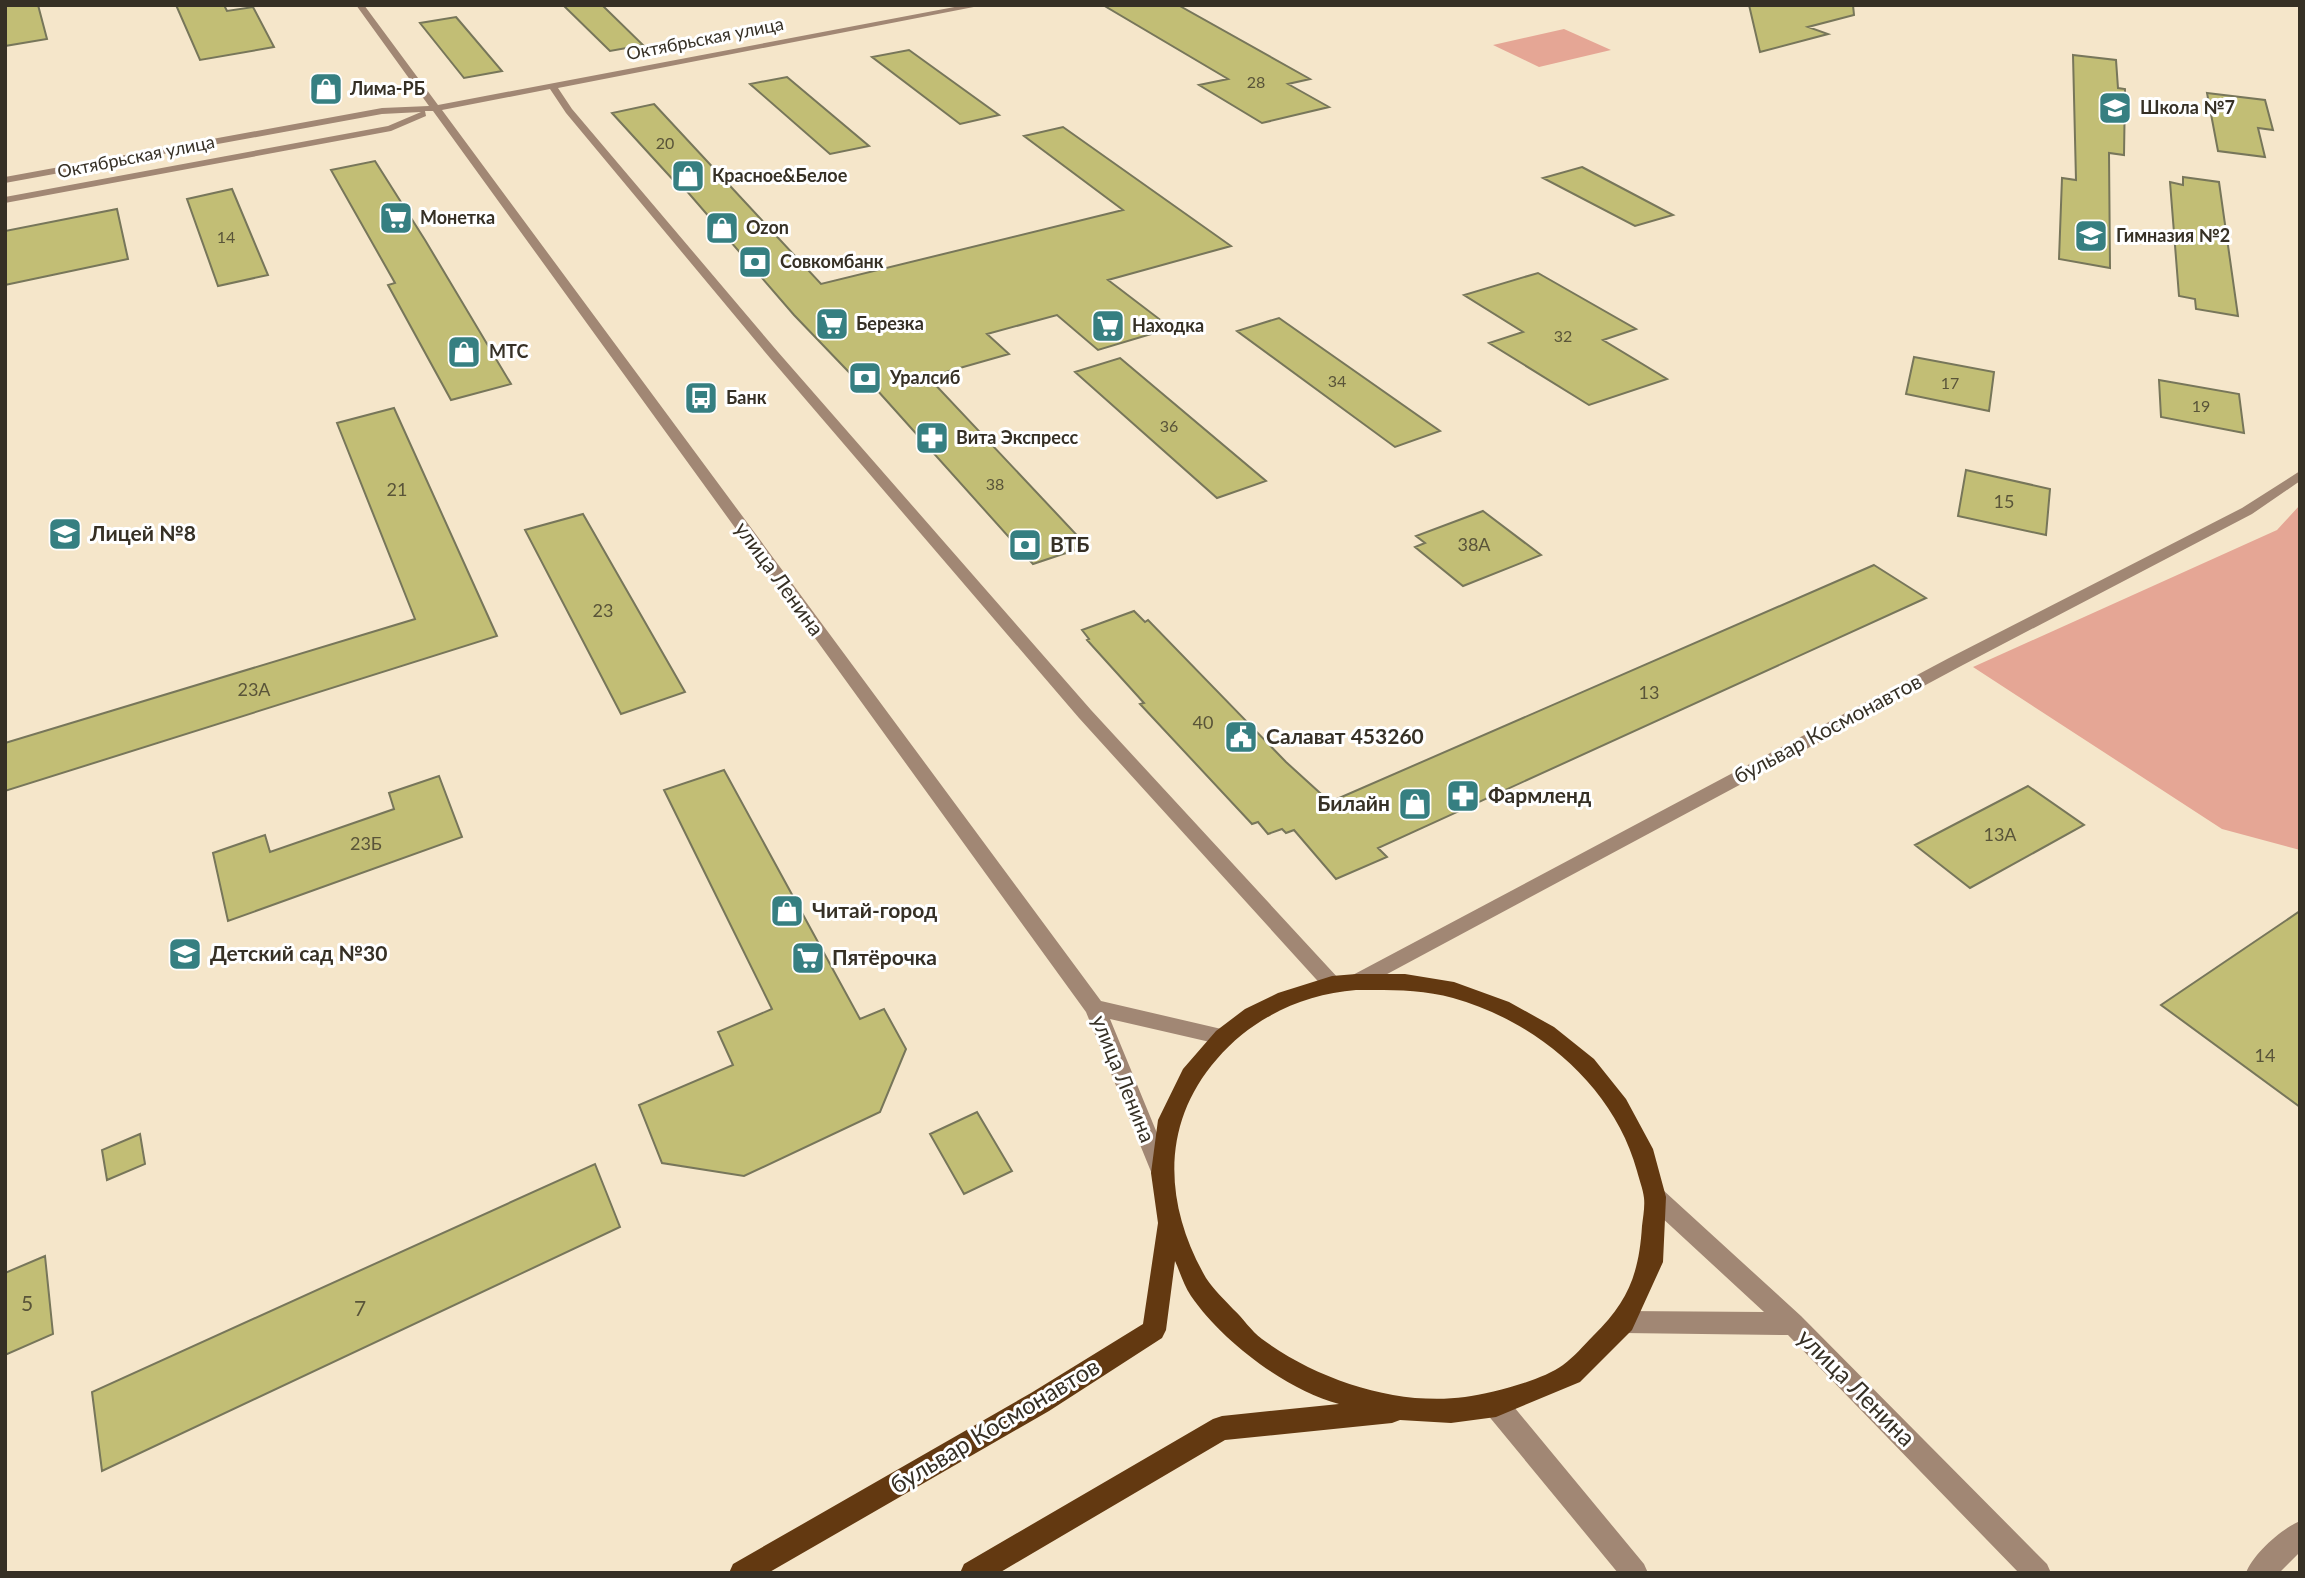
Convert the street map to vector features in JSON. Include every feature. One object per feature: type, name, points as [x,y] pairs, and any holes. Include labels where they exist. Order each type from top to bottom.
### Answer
[{"type":"main road","name":"улица Ленина","points":[[1356,982],[1405,982],[1454,990],[1502,1008],[1547,1033],[1587,1065],[1619,1105],[1642,1149],[1654,1197],[1651,1262],[1624,1322],[1571,1374],[1496,1405],[1451,1411],[1405,1409],[1323,1388],[1252,1346],[1199,1288],[1169,1223],[1162,1172],[1169,1121],[1190,1075],[1223,1037],[1252,1015],[1285,999],[1332,984],[1356,982]]},
{"type":"main road","name":"бульвар Космонавтов","points":[[742,1573],[1041,1402],[1154,1330],[1169,1223]]},
{"type":"main road","points":[[973,1573],[1222,1428],[1405,1409]]},
{"type":"street","name":"улица Ленина","points":[[360,5],[846,672],[1095,1008],[1162,1172]]},
{"type":"street","name":"Октябрьская улица","points":[[5,180],[382,111],[436,108],[980,5]]},
{"type":"street","points":[[552,86],[569,111],[774,355],[1085,714],[1332,984]]},
{"type":"street","name":"Октябрьская улица","points":[[5,200],[391,128],[436,108]]},
{"type":"street","name":"бульвар Космонавтов","points":[[1356,982],[1943,668],[2247,511],[2300,475]]},
{"type":"street","points":[[1095,1008],[1223,1037]]},
{"type":"street","points":[[1654,1197],[1793,1324]]},
{"type":"street","name":"улица Ленина","points":[[1624,1322],[1793,1324],[2038,1573]]},
{"type":"street","points":[[1496,1405],[1635,1573]]},
{"type":"street","points":[[2259,1573],[2300,1534]]},
{"type":"shaded area","points":[[1564,29],[1611,50],[1539,67],[1493,45]]},
{"type":"shaded area","points":[[2300,505],[2300,850],[2222,829],[1973,667],[2277,530]]},
{"type":"building","points":[[5,5],[38,5],[47,39],[5,46]]},
{"type":"building","points":[[176,5],[224,5],[227,11],[253,7],[274,47],[200,60]]},
{"type":"building","points":[[563,5],[602,5],[643,45],[610,51]]},
{"type":"building","points":[[1103,5],[1178,5],[1310,79],[1288,84],[1329,107],[1262,123],[1199,85],[1228,79]]},
{"type":"building","points":[[1749,5],[1853,5],[1854,15],[1808,27],[1828,34],[1760,52]]},
{"type":"building","points":[[456,17],[502,71],[464,78],[420,23]]},
{"type":"building","points":[[909,50],[999,115],[960,124],[872,57]]},
{"type":"building","points":[[2073,55],[2116,60],[2118,88],[2125,89],[2124,155],[2109,153],[2110,268],[2059,259],[2062,178],[2076,180]]},
{"type":"building","points":[[787,77],[869,146],[830,154],[750,84]]},
{"type":"building","points":[[2207,93],[2265,100],[2273,130],[2258,128],[2265,157],[2218,151]]},
{"type":"building","points":[[654,104],[821,284],[1123,210],[1024,136],[1063,127],[1231,246],[1108,280],[1171,328],[1098,350],[1057,315],[987,334],[1009,354],[928,377],[1087,546],[1033,564],[877,390],[869,393],[794,315],[679,182],[676,183],[612,113]]},
{"type":"building","points":[[375,161],[511,384],[451,400],[388,285],[395,283],[331,170]]},
{"type":"building","points":[[1582,167],[1673,215],[1635,226],[1543,178]]},
{"type":"building","points":[[2183,177],[2219,182],[2238,316],[2196,309],[2195,299],[2179,296],[2170,182],[2183,185]]},
{"type":"building","points":[[232,189],[268,275],[218,286],[187,199]]},
{"type":"building","points":[[117,209],[128,259],[5,285],[5,231]]},
{"type":"building","points":[[1538,273],[1636,329],[1603,340],[1667,379],[1589,405],[1489,343],[1523,332],[1464,295]]},
{"type":"building","points":[[1279,318],[1440,431],[1395,447],[1237,331]]},
{"type":"building","points":[[1914,357],[1994,372],[1989,411],[1906,394]]},
{"type":"building","points":[[1120,358],[1266,481],[1217,498],[1075,372]]},
{"type":"building","points":[[2159,380],[2239,394],[2244,433],[2161,417]]},
{"type":"building","points":[[394,408],[497,636],[5,791],[5,743],[415,619],[337,423]]},
{"type":"building","points":[[1966,470],[2050,489],[2046,535],[1958,516]]},
{"type":"building","points":[[1483,511],[1541,555],[1463,586],[1415,547],[1425,543],[1416,536]]},
{"type":"building","points":[[583,514],[685,692],[621,714],[525,530]]},
{"type":"building","points":[[1874,565],[1926,598],[1378,848],[1387,857],[1336,879],[1294,830],[1286,833],[1282,829],[1268,834],[1258,822],[1252,824],[1140,704],[1144,703],[1087,640],[1089,639],[1082,630],[1134,611],[1145,622],[1148,620],[1286,762],[1330,802]]},
{"type":"building","points":[[724,770],[860,1019],[884,1009],[906,1049],[880,1112],[744,1176],[662,1163],[639,1105],[733,1065],[718,1032],[772,1009],[664,790]]},
{"type":"building","points":[[439,776],[462,837],[228,921],[213,853],[265,835],[270,852],[394,809],[389,793]]},
{"type":"building","points":[[2028,786],[2084,825],[1970,888],[1915,845]]},
{"type":"building","points":[[2300,911],[2300,1107],[2161,1005]]},
{"type":"building","points":[[977,1112],[1012,1171],[964,1194],[930,1134]]},
{"type":"building","points":[[140,1134],[145,1164],[107,1180],[102,1150]]},
{"type":"building","points":[[595,1164],[620,1227],[102,1471],[92,1392]]},
{"type":"building","points":[[45,1256],[53,1334],[5,1355],[5,1273]]},
{"type":"place","name":"Лима-РБ","points":[[326,89]]},
{"type":"place","name":"Школа №7","points":[[2115,108]]},
{"type":"place","name":"Красное&Белое","points":[[688,176]]},
{"type":"place","name":"Монетка","points":[[396,218]]},
{"type":"place","name":"Ozon","points":[[722,228]]},
{"type":"place","name":"Гимназия №2","points":[[2091,236]]},
{"type":"place","name":"Совкомбанк","points":[[755,262]]},
{"type":"place","name":"Березка","points":[[832,324]]},
{"type":"place","name":"Находка","points":[[1108,326]]},
{"type":"place","name":"МТС","points":[[464,352]]},
{"type":"place","name":"Уралсиб","points":[[865,378]]},
{"type":"place","name":"Банк","points":[[701,398]]},
{"type":"place","name":"Вита Экспресс","points":[[932,438]]},
{"type":"place","name":"Лицей №8","points":[[65,534]]},
{"type":"place","name":"ВТБ","points":[[1025,545]]},
{"type":"place","name":"Салават 453260","points":[[1241,737]]},
{"type":"place","name":"Фармленд","points":[[1463,796]]},
{"type":"place","name":"Билайн","points":[[1415,804]]},
{"type":"place","name":"Читай-город","points":[[787,911]]},
{"type":"place","name":"Детский сад №30","points":[[185,954]]},
{"type":"place","name":"Пятёрочка","points":[[808,958]]}]
